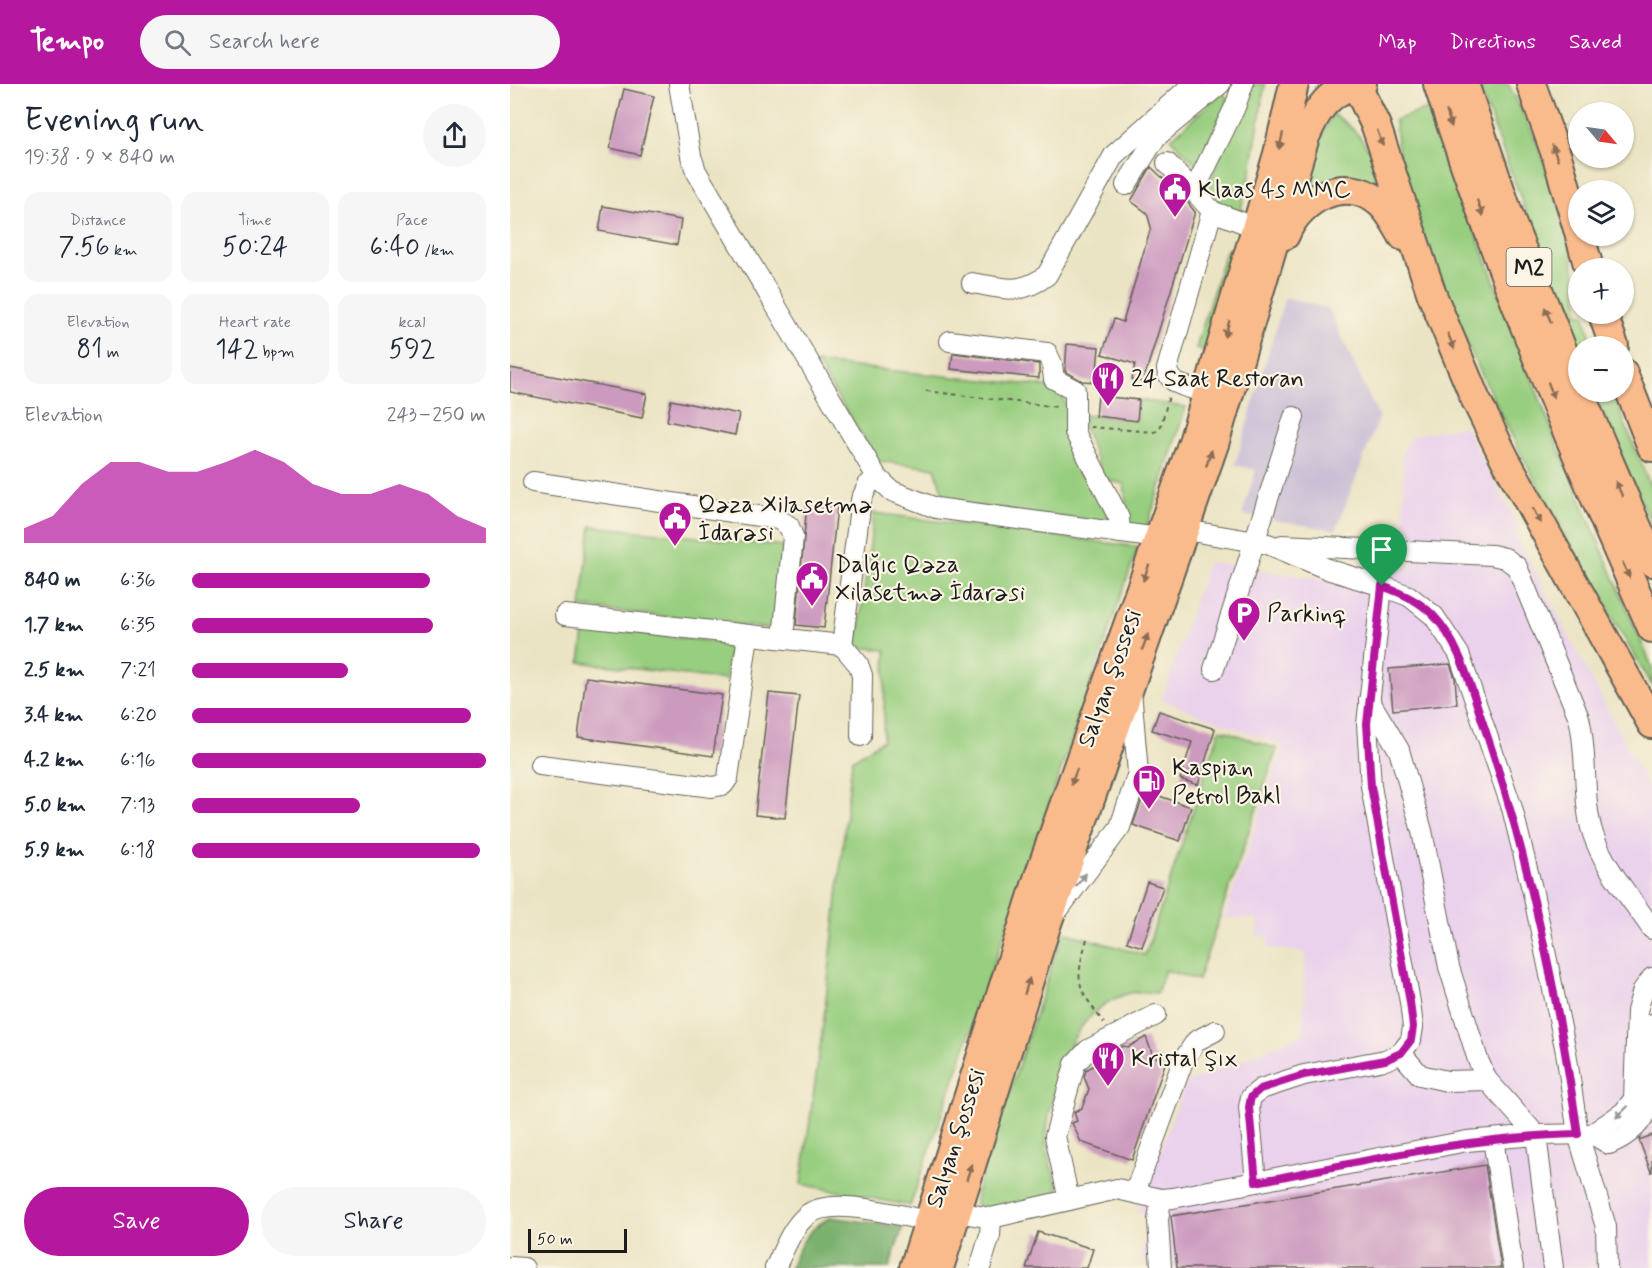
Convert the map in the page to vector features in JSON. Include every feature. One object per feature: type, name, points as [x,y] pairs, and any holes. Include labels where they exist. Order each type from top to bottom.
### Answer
[{"type":"highway","name":"Salyan şossesi","points":[[939,1268],[1046,926],[1130,683],[1172,534],[1208,393],[1278,154],[1294,84]]},
{"type":"highway","points":[[1357,84],[1379,135],[1432,295],[1475,398],[1505,459],[1652,724]]},
{"type":"highway","points":[[1253,315],[1298,158],[1312,119],[1328,97],[1340,90],[1362,84]]},
{"type":"highway","points":[[1438,84],[1471,148]]},
{"type":"highway","points":[[1464,84],[1471,148]]},
{"type":"highway","points":[[1531,84],[1568,194]]},
{"type":"highway","name":"M2","points":[[1471,148],[1512,225],[1568,365]]},
{"type":"highway","name":"M2","points":[[1471,148],[1490,236],[1584,476],[1652,628]]},
{"type":"highway","points":[[1253,315],[1287,229],[1298,213],[1308,202],[1323,194],[1341,191],[1376,200],[1388,210],[1432,295]]},
{"type":"highway","name":"Salyan şossesi","points":[[914,1268],[1038,879],[1172,534],[1253,315]]},
{"type":"highway","points":[[1634,401],[1652,447]]},
{"type":"highway","name":"M2","points":[[1583,402],[1652,562]]},
{"type":"lane","points":[[679,84],[691,156],[696,171],[876,477],[892,491],[936,508],[1120,533],[1172,534],[1261,543],[1492,555],[1504,558],[1517,567],[1583,735],[1593,833],[1608,863],[1652,929]]},
{"type":"lane","points":[[972,283],[1015,289],[1032,287],[1047,275],[1114,155],[1193,84]]},
{"type":"lane","points":[[1126,185],[1156,137],[1176,118],[1220,84]]},
{"type":"lane","points":[[1194,191],[1235,107],[1243,84]]},
{"type":"lane","points":[[1167,163],[1212,211],[1257,228]]},
{"type":"lane","points":[[1208,393],[1173,382],[1168,376],[1168,360],[1212,211]]},
{"type":"lane","points":[[950,340],[1047,353],[1052,364],[1054,379],[1075,390],[1078,440],[1119,518],[1120,533]]},
{"type":"lane","points":[[1214,669],[1261,543],[1294,417]]},
{"type":"lane","points":[[842,645],[861,500],[868,485],[876,477]]},
{"type":"lane","points":[[533,482],[778,519],[789,526],[793,537],[783,638]]},
{"type":"lane","points":[[1261,543],[1329,570],[1409,596],[1434,616],[1459,654],[1512,808],[1531,882],[1566,1052],[1606,1227],[1607,1268]]},
{"type":"lane","points":[[1256,1182],[1249,1107],[1251,1097],[1260,1089],[1304,1075],[1385,1060],[1401,1053],[1411,1040],[1413,1027],[1371,786],[1369,700],[1382,586]]},
{"type":"lane","points":[[565,615],[842,645],[858,664],[862,675],[861,735]]},
{"type":"lane","points":[[540,765],[712,787],[723,785],[728,778],[748,635]]},
{"type":"lane","points":[[1046,926],[1120,827],[1138,773],[1130,683]]},
{"type":"lane","points":[[1369,700],[1399,750],[1422,831],[1449,967],[1486,1080],[1536,1135],[1553,1268]]},
{"type":"lane","points":[[1585,1134],[1624,1112],[1634,1099],[1636,1011],[1643,990],[1652,978]]},
{"type":"lane","points":[[1069,1200],[1055,1136],[1075,1064],[1088,1050],[1156,1015]]},
{"type":"lane","points":[[957,1212],[991,1218],[1107,1190],[1135,1192],[1161,1199],[1467,1141],[1536,1135],[1585,1134],[1609,1144],[1624,1138],[1641,1123],[1650,1106],[1652,1024]]},
{"type":"lane","points":[[1135,1192],[1183,1061],[1196,1041],[1215,1031]]},
{"type":"lane","points":[[1401,1053],[1420,1075],[1447,1081],[1486,1080]]},
{"type":"lane","points":[[1493,1139],[1513,1268]]},
{"type":"lane","points":[[1161,1199],[1158,1220],[1161,1268]]},
{"type":"lane","points":[[775,1268],[793,1232],[807,1215],[821,1207],[838,1206],[929,1221]]},
{"type":"lane","points":[[980,1268],[990,1235],[991,1218]]},
{"type":"lane","points":[[510,1267],[524,1268]]},
{"type":"path","points":[[926,390],[1155,432],[1160,429],[1173,382]]},
{"type":"path","points":[[1087,939],[1079,966],[1080,989],[1113,1037]]},
{"type":"shaded area","points":[[1285,297],[1329,309],[1379,418],[1336,530],[1242,515],[1256,470],[1235,465]]},
{"type":"shaded area","points":[[1464,426],[1520,530],[1515,534],[1652,794],[1652,1268],[1149,1268],[1151,1261],[1139,1258],[1152,1216],[1138,1212],[1185,1084],[1303,1034],[1305,952],[1268,948],[1268,937],[1257,936],[1258,919],[1224,918],[1283,746],[1162,700],[1208,562],[1325,580],[1333,562],[1412,567],[1414,536],[1404,536],[1403,451],[1412,436]]},
{"type":"green space","points":[[1250,84],[1265,84],[1250,177],[1238,218],[1205,192]]},
{"type":"green space","points":[[1490,84],[1508,84],[1521,108],[1556,195],[1572,257],[1568,258],[1568,324],[1587,324],[1590,336],[1572,336],[1480,89]]},
{"type":"green space","points":[[1222,92],[1229,100],[1197,165],[1171,139]]},
{"type":"green space","points":[[1428,109],[1561,454],[1652,667],[1652,685],[1568,541],[1516,444],[1468,345],[1429,252],[1406,187],[1395,120]]},
{"type":"green space","points":[[1333,114],[1355,131],[1362,140],[1373,159],[1388,196],[1301,199],[1315,147]]},
{"type":"green space","points":[[1226,250],[1235,250],[1205,351],[1196,348]]},
{"type":"green space","points":[[816,363],[1053,387],[1063,398],[1111,523],[946,504],[935,468],[878,461]]},
{"type":"green space","points":[[1139,400],[1186,407],[1147,526],[1128,527],[1124,484],[1104,479],[1084,427],[1083,415],[1137,420]]},
{"type":"green space","points":[[1598,402],[1616,402],[1652,490],[1652,526]]},
{"type":"green space","points":[[874,513],[1138,547],[910,1206],[801,1184],[824,1018],[852,760],[883,740],[886,650],[857,647]]},
{"type":"green space","points":[[591,526],[783,546],[773,629],[581,607]]},
{"type":"green space","points":[[585,626],[730,644],[726,680],[580,662]]},
{"type":"green space","points":[[1220,729],[1277,749],[1198,980],[1165,970],[1157,993],[1133,992],[1113,999],[1087,1020],[1077,1033],[1062,1064],[1047,1126],[1049,1161],[1059,1192],[993,1211],[983,1210],[976,1204],[976,1193],[1063,932],[1145,955]]},
{"type":"green space","points":[[831,1217],[903,1227],[889,1268],[790,1268],[805,1238]]},
{"type":"building","points":[[624,89],[654,96],[640,155],[610,148]]},
{"type":"building","points":[[1151,167],[1185,199],[1195,212],[1143,382],[1132,380],[1135,364],[1102,354],[1114,319],[1123,322],[1151,227],[1147,213],[1131,201]]},
{"type":"building","points":[[603,206],[681,220],[677,245],[599,231]]},
{"type":"building","points":[[1067,344],[1099,347],[1096,382],[1082,381],[1065,371]]},
{"type":"building","points":[[953,353],[1039,364],[1039,378],[951,369]]},
{"type":"building","points":[[510,368],[647,394],[642,418],[510,392]]},
{"type":"building","points":[[1098,396],[1139,400],[1137,421],[1096,416]]},
{"type":"building","points":[[671,400],[739,414],[735,435],[667,421]]},
{"type":"building","points":[[807,504],[837,507],[824,628],[796,625]]},
{"type":"building","points":[[1450,664],[1455,678],[1457,704],[1393,710],[1389,669]]},
{"type":"building","points":[[586,677],[722,695],[713,756],[578,737]]},
{"type":"building","points":[[769,693],[799,696],[785,818],[755,815]]},
{"type":"building","points":[[1159,711],[1215,729],[1198,785],[1180,779],[1192,742],[1152,730]]},
{"type":"building","points":[[1145,791],[1191,807],[1180,841],[1133,825]]},
{"type":"building","points":[[1147,882],[1163,887],[1142,947],[1127,942]]},
{"type":"building","points":[[1146,1037],[1153,1056],[1166,1061],[1132,1160],[1081,1142],[1072,1123],[1077,1121],[1074,1112],[1082,1108],[1089,1089],[1084,1077],[1086,1070],[1111,1055],[1112,1051],[1123,1046],[1128,1047]]},
{"type":"building","points":[[1652,1135],[1652,1172],[1651,1172],[1639,1140]]},
{"type":"building","points":[[1485,1165],[1501,1268],[1177,1268],[1171,1216]]},
{"type":"building","points":[[1038,1232],[1093,1249],[1087,1268],[1026,1268]]},
{"type":"place","name":"Klaas 4s MMC","points":[[1175,218]]},
{"type":"place","name":"24 Saat Restoran","points":[[1108,407]]},
{"type":"place","name":"Qəza Xilasetmə İdarəsi","points":[[675,547]]},
{"type":"place","name":"Dalğıc Qəza Xilasetmə İdarəsi","points":[[812,607]]},
{"type":"place","name":"Parkinq","points":[[1244,642]]},
{"type":"place","name":"Kaspian Petrol Bakl","points":[[1149,810]]},
{"type":"place","name":"Kristal Şıx","points":[[1108,1087]]},
{"type":"route","points":[[1382,586],[1409,596],[1434,616],[1459,654],[1512,808],[1533,893],[1566,1052],[1578,1134],[1467,1141],[1256,1182],[1249,1107],[1251,1097],[1260,1089],[1304,1075],[1385,1060],[1401,1053],[1411,1040],[1413,1027],[1410,1002],[1371,786],[1367,724],[1382,586]]}]
